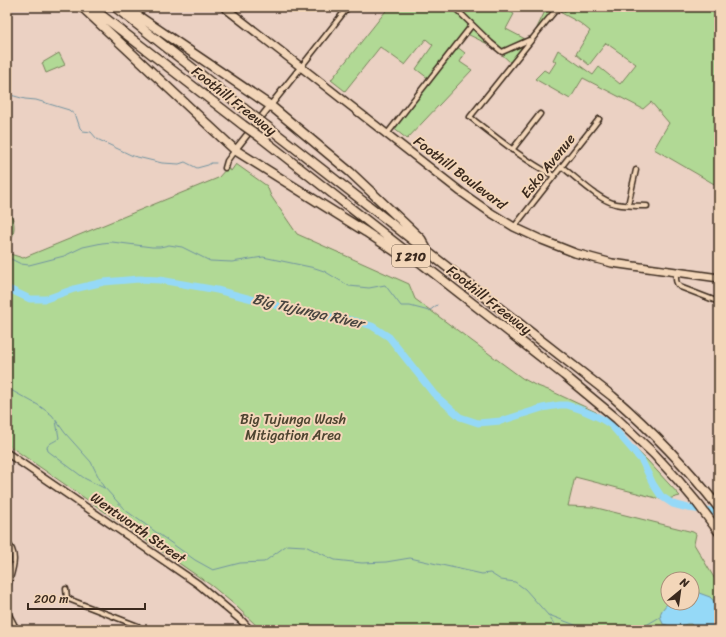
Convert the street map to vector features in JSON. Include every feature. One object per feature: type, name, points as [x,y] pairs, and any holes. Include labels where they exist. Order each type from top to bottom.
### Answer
[{"type":"highway","points":[[82,7],[235,150],[396,252],[418,261]]},
{"type":"highway","name":"Foothill Freeway","points":[[91,7],[564,375],[617,419],[650,450],[688,491],[719,532]]},
{"type":"highway","name":"Foothill Freeway","points":[[115,7],[626,408],[664,444],[699,482],[719,508]]},
{"type":"highway","points":[[124,7],[271,106],[350,172],[421,239],[429,252]]},
{"type":"main road","name":"Foothill Boulevard","points":[[224,7],[461,192],[488,212],[514,227],[542,240],[585,256],[612,263],[719,278]]},
{"type":"main road","name":"Wentworth Street","points":[[7,453],[198,584],[242,621],[250,630]]},
{"type":"street","points":[[225,168],[235,150],[348,7]]},
{"type":"street","points":[[454,7],[502,52],[531,40]]},
{"type":"street","points":[[554,176],[540,169],[512,150],[470,118],[531,40],[555,12],[566,7]]},
{"type":"street","points":[[387,134],[472,25]]},
{"type":"street","points":[[512,150],[540,114]]},
{"type":"street","name":"Esko Avenue","points":[[514,227],[599,119]]},
{"type":"street","points":[[562,167],[601,197],[616,204],[647,206]]},
{"type":"street","points":[[628,205],[636,170]]},
{"type":"street","points":[[676,272],[676,283],[680,286],[719,302]]},
{"type":"street","points":[[7,543],[12,547],[15,556],[7,590]]},
{"type":"street","points":[[66,589],[67,598],[138,626],[140,630]]},
{"type":"street","points":[[7,611],[17,630]]},
{"type":"green space","points":[[389,7],[502,7],[514,14],[506,29],[529,41],[512,64],[494,47],[463,32],[456,46],[465,53],[460,62],[472,70],[407,139],[392,127],[429,79],[416,69],[433,45],[426,39],[405,65],[380,47],[345,91],[331,80]]},
{"type":"green space","points":[[547,7],[719,7],[719,180],[716,185],[654,149],[669,123],[651,102],[643,109],[583,78],[570,99],[535,79],[544,70],[549,73],[556,62],[553,60],[558,50],[593,75],[599,67],[620,84],[636,64],[606,43],[589,65],[576,54],[590,31],[580,23],[556,10],[549,15],[536,30]]},
{"type":"green space","points":[[59,53],[65,65],[46,73],[42,63]]},
{"type":"green space","name":"Big Tujunga Wash Mitigation Area","points":[[236,164],[267,186],[271,196],[297,234],[409,284],[415,299],[522,378],[596,412],[647,460],[680,496],[664,500],[575,477],[568,506],[593,507],[696,534],[694,544],[719,586],[719,630],[261,630],[212,586],[8,445],[7,253],[23,258],[218,178],[227,168],[231,171]]},
{"type":"green space","points":[[7,214],[12,217],[14,228],[13,236],[7,246]]},
{"type":"water","points":[[700,593],[710,597],[719,607],[719,630],[696,629],[691,624],[670,626],[663,624],[661,612],[700,611]]},
{"type":"waterway","points":[[7,94],[25,99],[36,100],[69,110],[76,116],[80,128],[83,131],[91,132],[97,139],[133,156],[162,163],[179,164],[185,162],[197,168],[211,163],[216,163]]},
{"type":"waterway","points":[[7,257],[21,264],[29,265],[64,256],[83,247],[102,243],[112,242],[152,247],[169,245],[182,247],[210,261],[232,262],[263,257],[315,268],[324,271],[349,286],[369,288],[385,285],[401,306],[410,306],[429,311],[437,305]]},
{"type":"waterway","name":"Big Tujunga River","points":[[7,290],[11,290],[30,299],[46,299],[74,289],[104,282],[139,279],[160,280],[217,290],[305,313],[356,321],[372,326],[389,337],[434,394],[460,417],[478,423],[501,421],[542,408],[560,405],[567,405],[582,410],[611,425],[642,461],[653,484],[661,496],[673,504],[688,508],[719,512]]},
{"type":"waterway","points":[[7,388],[38,405],[52,415],[65,433],[91,462],[103,486],[125,510],[195,560],[213,570],[240,563],[264,562],[287,545],[305,546],[335,560],[362,563],[386,562],[410,558],[482,574],[490,573],[501,580],[515,582],[525,589],[548,615],[558,630]]},
{"type":"waterway","points":[[56,421],[59,438],[48,445],[48,451],[84,478],[104,488]]},
{"type":"waterway","points":[[549,615],[588,630]]},
{"type":"waterway","points":[[638,630],[660,617]]}]
